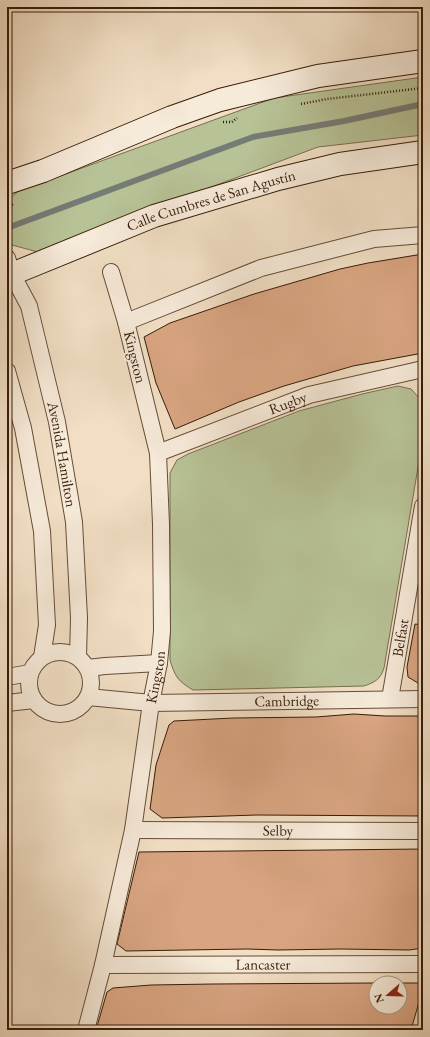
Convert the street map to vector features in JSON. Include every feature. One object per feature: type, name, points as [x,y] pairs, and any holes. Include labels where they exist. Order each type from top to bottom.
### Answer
[{"type":"street","points":[[7,183],[43,171],[172,117],[220,100],[318,76],[423,61]]},
{"type":"street","name":"Calle Cumbres de San Agustín","points":[[9,270],[154,216],[278,179],[340,164],[423,152]]},
{"type":"street","name":"Kingston","points":[[126,322],[261,268],[374,239],[423,235]]},
{"type":"street","name":"Avenida Hamilton","points":[[9,270],[29,306],[57,422],[74,522],[83,663]]},
{"type":"street","name":"Kingston","points":[[86,1030],[103,965],[133,830],[151,703],[159,663],[162,631],[161,524],[158,453],[126,322],[111,272]]},
{"type":"street","name":"Rugby","points":[[158,453],[309,396],[423,369]]},
{"type":"street","points":[[7,371],[23,428],[42,531],[46,625],[42,657]]},
{"type":"street","name":"Belfast","points":[[390,699],[423,506]]},
{"type":"street","points":[[83,663],[91,683],[88,697],[77,709],[62,714],[46,711],[34,700],[29,687],[30,673],[35,664],[42,657],[54,652],[66,652],[83,663],[105,666],[159,663]]},
{"type":"street","points":[[7,677],[30,673]]},
{"type":"street","name":"Cambridge","points":[[88,697],[151,703],[423,699]]},
{"type":"street","points":[[7,703],[34,700]]},
{"type":"street","name":"Selby","points":[[133,830],[423,831]]},
{"type":"street","name":"Lancaster","points":[[103,965],[423,964]]},
{"type":"path","points":[[298,104],[327,99],[423,88]]},
{"type":"path","points":[[220,123],[232,122],[242,114]]},
{"type":"path","points":[[7,208],[14,203]]},
{"type":"green space","points":[[423,77],[423,135],[318,147],[38,252],[12,245],[7,239],[7,200],[19,191],[274,98]]},
{"type":"green space","points":[[398,386],[411,389],[422,401],[423,438],[384,668],[379,678],[364,686],[193,690],[184,684],[176,675],[170,660],[170,473],[177,460],[188,454],[299,411]]},
{"type":"building","points":[[423,254],[423,353],[353,366],[284,386],[239,402],[175,429],[156,383],[144,337],[170,323],[254,294],[340,269]]},
{"type":"building","points":[[415,624],[423,625],[423,686],[408,677],[407,667]]},
{"type":"building","points":[[354,714],[423,716],[423,816],[257,815],[162,818],[150,809],[156,765],[169,725],[174,721],[233,718],[316,717]]},
{"type":"building","points":[[423,849],[423,948],[409,950],[247,949],[126,951],[117,944],[139,852]]},
{"type":"building","points":[[368,983],[368,1015],[408,1015],[408,983],[423,983],[423,988],[411,1030],[96,1030],[107,992],[113,988],[151,985]]},
{"type":"waterway","points":[[7,228],[253,137],[344,121],[423,104]]}]
